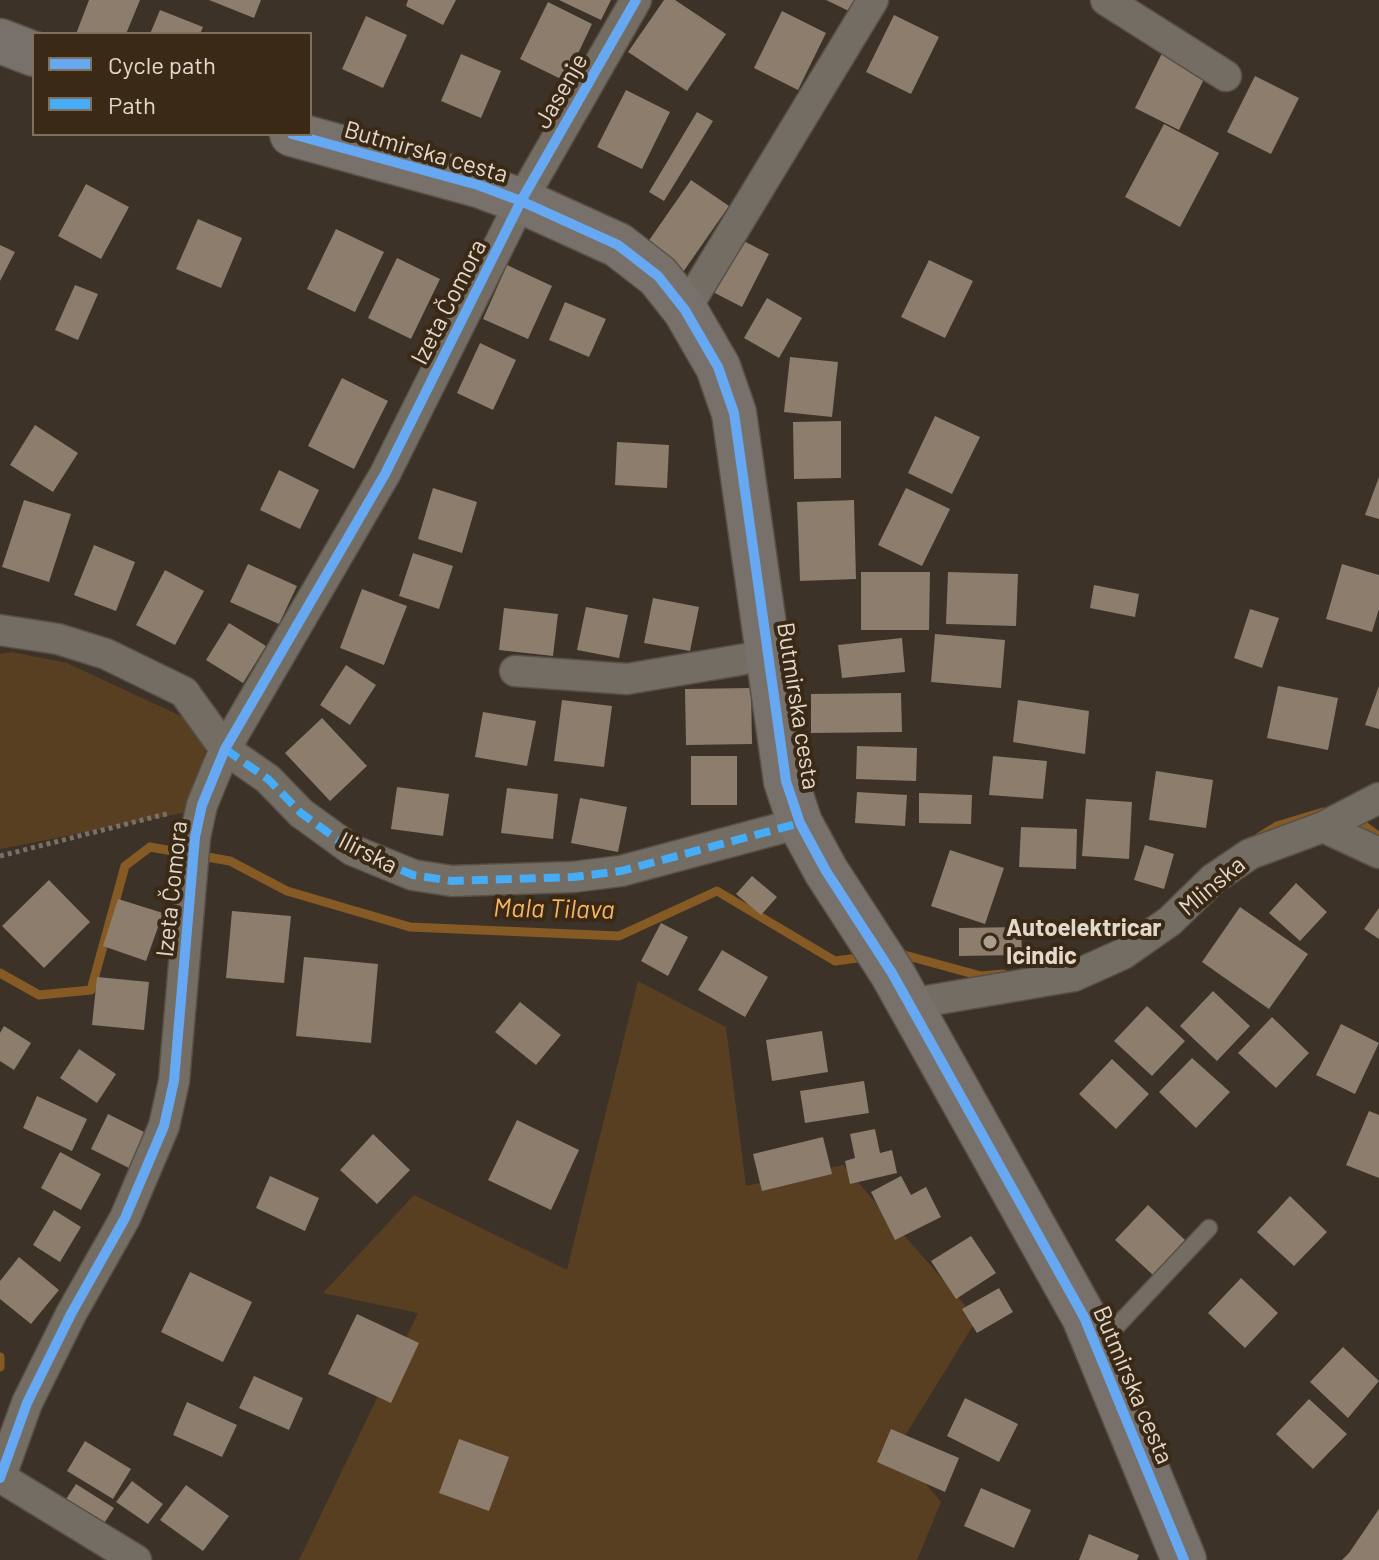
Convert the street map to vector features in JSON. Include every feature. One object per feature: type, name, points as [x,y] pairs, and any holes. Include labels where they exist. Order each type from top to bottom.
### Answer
[{"type":"street","name":"Jasenje","points":[[521,201],[636,0]]},
{"type":"street","points":[[685,310],[873,0]]},
{"type":"street","points":[[1106,0],[1226,76]]},
{"type":"street","points":[[0,41],[32,53]]},
{"type":"street","name":"Butmirska cesta","points":[[299,136],[478,185],[521,201],[618,245],[658,276],[685,310],[718,367],[734,413],[786,781],[800,823],[826,871],[869,933],[901,988],[1098,1346],[1184,1560]]},
{"type":"street","name":"Izeta Čomora","points":[[0,1478],[27,1403],[71,1314],[125,1218],[164,1126],[174,1081],[189,886],[202,805],[225,749],[385,474],[521,201]]},
{"type":"street","name":"Ilirska","points":[[0,630],[58,639],[106,654],[184,692],[225,749],[268,779],[301,813],[352,850],[413,875],[452,881],[573,877],[621,871],[800,823]]},
{"type":"street","points":[[515,671],[627,679],[769,655]]},
{"type":"street","name":"Mlinska","points":[[901,988],[1074,976],[1123,954],[1170,921],[1213,879],[1250,854],[1332,822],[1374,800]]},
{"type":"street","points":[[1332,822],[1379,853]]},
{"type":"street","points":[[0,1478],[136,1560]]},
{"type":"lane","points":[[1098,1346],[1209,1228]]},
{"type":"path","points":[[0,856],[202,805]]},
{"type":"shaded area","points":[[12,652],[67,663],[185,718],[207,745],[188,812],[0,849],[0,654]]},
{"type":"shaded area","points":[[638,981],[726,1027],[746,1186],[843,1165],[977,1319],[897,1449],[941,1502],[917,1560],[299,1560],[418,1313],[323,1293],[414,1195],[567,1270]]},
{"type":"building","points":[[89,0],[140,0],[127,32],[77,32]]},
{"type":"building","points":[[209,0],[261,0],[254,18]]},
{"type":"building","points":[[408,0],[456,0],[443,25],[406,6]]},
{"type":"building","points":[[559,0],[611,0],[601,20]]},
{"type":"building","points":[[664,0],[675,0],[726,34],[687,91],[628,52]]},
{"type":"building","points":[[826,0],[859,0],[853,13]]},
{"type":"building","points":[[548,2],[592,24],[565,81],[520,59]]},
{"type":"building","points":[[160,10],[203,27],[201,32],[151,32]]},
{"type":"building","points":[[782,11],[826,33],[798,90],[754,68]]},
{"type":"building","points":[[894,15],[939,37],[911,94],[866,72]]},
{"type":"building","points":[[366,16],[407,35],[383,88],[342,69]]},
{"type":"building","points":[[1163,51],[1207,73],[1179,130],[1135,108]]},
{"type":"building","points":[[461,54],[501,71],[481,118],[441,101]]},
{"type":"building","points":[[1255,76],[1299,98],[1271,154],[1227,132]]},
{"type":"building","points":[[626,90],[670,112],[642,169],[597,147]]},
{"type":"building","points":[[697,112],[713,121],[664,201],[649,192]]},
{"type":"building","points":[[1164,124],[1219,153],[1180,227],[1125,197]]},
{"type":"building","points":[[691,180],[729,206],[681,275],[643,249]]},
{"type":"building","points":[[86,184],[129,207],[101,259],[58,236]]},
{"type":"building","points":[[198,219],[242,238],[221,288],[176,269]]},
{"type":"building","points":[[336,229],[384,252],[355,312],[307,289]]},
{"type":"building","points":[[738,238],[769,254],[742,307],[711,291]]},
{"type":"building","points":[[0,245],[15,252],[0,281]]},
{"type":"building","points":[[397,258],[440,279],[411,339],[368,318]]},
{"type":"building","points":[[929,260],[973,281],[945,338],[901,317]]},
{"type":"building","points":[[507,265],[552,286],[528,339],[483,319]]},
{"type":"building","points":[[75,285],[98,294],[78,340],[55,330]]},
{"type":"building","points":[[767,298],[802,318],[779,358],[744,338]]},
{"type":"building","points":[[565,302],[606,319],[589,357],[549,340]]},
{"type":"building","points":[[480,343],[516,360],[493,410],[457,393]]},
{"type":"building","points":[[790,357],[838,362],[832,417],[784,412]]},
{"type":"building","points":[[342,378],[388,401],[354,469],[308,446]]},
{"type":"building","points":[[935,416],[980,437],[952,494],[908,473]]},
{"type":"building","points":[[841,421],[841,478],[794,479],[793,422]]},
{"type":"building","points":[[35,425],[78,453],[53,492],[10,465]]},
{"type":"building","points":[[617,442],[669,445],[667,488],[615,485]]},
{"type":"building","points":[[279,470],[319,490],[300,529],[260,510]]},
{"type":"building","points":[[1379,477],[1379,519],[1365,515]]},
{"type":"building","points":[[433,488],[477,502],[462,553],[418,539]]},
{"type":"building","points":[[906,488],[950,509],[922,566],[878,545]]},
{"type":"building","points":[[24,500],[71,514],[49,582],[2,567]]},
{"type":"building","points":[[854,500],[856,579],[800,581],[797,502]]},
{"type":"building","points":[[94,545],[135,562],[116,611],[74,595]]},
{"type":"building","points":[[413,553],[453,566],[439,609],[399,596]]},
{"type":"building","points":[[248,564],[297,586],[279,624],[230,602]]},
{"type":"building","points":[[1342,564],[1379,575],[1379,609],[1372,632],[1326,619]]},
{"type":"building","points":[[165,570],[204,591],[175,645],[136,625]]},
{"type":"building","points":[[861,572],[930,572],[929,630],[861,630]]},
{"type":"building","points":[[948,572],[1018,574],[1016,626],[946,624]]},
{"type":"building","points":[[1094,585],[1139,594],[1135,617],[1090,608]]},
{"type":"building","points":[[362,589],[407,606],[384,665],[340,648]]},
{"type":"building","points":[[653,598],[699,607],[690,651],[644,643]]},
{"type":"building","points":[[586,607],[628,615],[619,658],[577,650]]},
{"type":"building","points":[[504,608],[558,614],[553,656],[499,650]]},
{"type":"building","points":[[1250,609],[1279,618],[1262,668],[1234,658]]},
{"type":"building","points":[[229,623],[266,646],[243,683],[206,660]]},
{"type":"building","points":[[935,634],[1005,640],[1001,688],[931,682]]},
{"type":"building","points":[[902,638],[905,672],[842,678],[838,645]]},
{"type":"building","points":[[346,665],[376,685],[350,725],[320,705]]},
{"type":"building","points":[[1278,686],[1338,698],[1328,750],[1267,738]]},
{"type":"building","points":[[1379,686],[1379,729],[1365,725]]},
{"type":"building","points":[[751,688],[752,744],[686,745],[685,689]]},
{"type":"building","points":[[901,693],[902,732],[811,733],[811,694]]},
{"type":"building","points":[[562,700],[612,706],[604,767],[554,761]]},
{"type":"building","points":[[1018,700],[1089,711],[1085,754],[1013,742]]},
{"type":"building","points":[[483,712],[536,721],[527,766],[475,757]]},
{"type":"building","points":[[322,718],[367,766],[330,801],[285,753]]},
{"type":"building","points":[[857,746],[917,748],[916,781],[856,779]]},
{"type":"building","points":[[691,756],[737,756],[737,805],[691,805]]},
{"type":"building","points":[[993,756],[1047,761],[1043,799],[989,795]]},
{"type":"building","points":[[1156,771],[1213,780],[1206,828],[1149,820]]},
{"type":"building","points":[[397,787],[449,794],[443,836],[391,829]]},
{"type":"building","points":[[507,788],[558,794],[553,839],[501,833]]},
{"type":"building","points":[[857,792],[907,795],[905,826],[855,823]]},
{"type":"building","points":[[919,793],[972,795],[971,824],[919,823]]},
{"type":"building","points":[[580,798],[627,807],[618,852],[571,843]]},
{"type":"building","points":[[1086,799],[1132,802],[1129,859],[1082,856]]},
{"type":"building","points":[[1021,827],[1077,829],[1076,869],[1019,867]]},
{"type":"building","points":[[1145,845],[1174,854],[1164,889],[1134,880]]},
{"type":"building","points":[[950,850],[1004,868],[985,924],[931,906]]},
{"type":"building","points":[[752,876],[777,897],[761,915],[736,894]]},
{"type":"building","points":[[49,880],[90,922],[44,968],[2,926]]},
{"type":"building","points":[[1296,883],[1327,912],[1300,941],[1269,913]]},
{"type":"building","points":[[118,899],[163,913],[146,961],[103,946]]},
{"type":"building","points":[[1240,907],[1308,954],[1269,1009],[1202,962]]},
{"type":"building","points":[[1379,908],[1379,939],[1364,929]]},
{"type":"building","points":[[232,911],[291,916],[284,983],[226,978]]},
{"type":"building","points":[[661,923],[688,937],[668,976],[641,961]]},
{"type":"building","name":"Autoelektricar Icindic","points":[[1021,927],[1022,955],[959,956],[959,928]]},
{"type":"building","points":[[722,950],[768,977],[745,1017],[698,990]]},
{"type":"building","points":[[304,957],[378,964],[371,1043],[296,1036]]},
{"type":"building","points":[[97,977],[149,982],[144,1030],[92,1025]]},
{"type":"building","points":[[1213,991],[1250,1026],[1217,1061],[1180,1026]]},
{"type":"building","points":[[520,1002],[561,1035],[536,1065],[495,1032]]},
{"type":"building","points":[[1147,1006],[1185,1041],[1152,1076],[1114,1041]]},
{"type":"building","points":[[1272,1017],[1309,1053],[1276,1088],[1238,1053]]},
{"type":"building","points":[[1341,1024],[1379,1043],[1355,1094],[1316,1075]]},
{"type":"building","points":[[4,1026],[31,1043],[14,1070],[0,1061],[0,1033]]},
{"type":"building","points":[[822,1031],[828,1072],[772,1081],[766,1040]]},
{"type":"building","points":[[79,1049],[116,1074],[97,1103],[60,1078]]},
{"type":"building","points":[[1192,1058],[1230,1092],[1196,1128],[1159,1092]]},
{"type":"building","points":[[1112,1059],[1149,1094],[1116,1129],[1079,1094]]},
{"type":"building","points":[[864,1081],[869,1113],[805,1123],[800,1091]]},
{"type":"building","points":[[37,1096],[87,1119],[72,1151],[23,1128]]},
{"type":"building","points":[[1369,1111],[1379,1115],[1379,1178],[1346,1165]]},
{"type":"building","points":[[108,1114],[146,1133],[129,1168],[91,1149]]},
{"type":"building","points":[[517,1120],[579,1150],[551,1210],[488,1180]]},
{"type":"building","points":[[875,1129],[880,1153],[892,1150],[897,1173],[850,1184],[845,1161],[855,1158],[850,1134]]},
{"type":"building","points":[[373,1134],[410,1170],[377,1204],[340,1170]]},
{"type":"building","points":[[823,1137],[832,1174],[762,1191],[753,1154]]},
{"type":"building","points":[[60,1152],[101,1174],[81,1210],[41,1188]]},
{"type":"building","points":[[270,1176],[319,1198],[305,1231],[256,1208]]},
{"type":"building","points":[[901,1176],[911,1195],[926,1187],[941,1217],[895,1240],[871,1192]]},
{"type":"building","points":[[1290,1196],[1327,1232],[1294,1266],[1257,1232]]},
{"type":"building","points":[[1148,1205],[1185,1240],[1153,1275],[1115,1240]]},
{"type":"building","points":[[54,1210],[81,1227],[60,1262],[33,1245]]},
{"type":"building","points":[[971,1236],[996,1273],[956,1299],[931,1261]]},
{"type":"building","points":[[19,1257],[59,1290],[31,1324],[0,1299],[0,1281]]},
{"type":"building","points":[[190,1272],[252,1302],[223,1362],[161,1332]]},
{"type":"building","points":[[1241,1278],[1278,1313],[1245,1348],[1208,1313]]},
{"type":"building","points":[[999,1288],[1013,1312],[977,1333],[962,1309]]},
{"type":"building","points":[[357,1314],[419,1343],[391,1403],[328,1374]]},
{"type":"building","points":[[1343,1347],[1379,1381],[1348,1418],[1310,1382]]},
{"type":"building","points":[[254,1376],[303,1398],[289,1430],[239,1408]]},
{"type":"building","points":[[965,1398],[1018,1424],[999,1462],[947,1436]]},
{"type":"building","points":[[1309,1399],[1347,1434],[1313,1469],[1276,1434]]},
{"type":"building","points":[[187,1402],[237,1425],[222,1457],[173,1435]]},
{"type":"building","points":[[891,1429],[959,1458],[945,1492],[877,1462]]},
{"type":"building","points":[[459,1439],[509,1457],[489,1511],[439,1493]]},
{"type":"building","points":[[85,1441],[131,1469],[113,1499],[67,1471]]},
{"type":"building","points":[[132,1481],[163,1504],[148,1524],[116,1502]]},
{"type":"building","points":[[76,1484],[114,1508],[101,1528],[62,1505]]},
{"type":"building","points":[[186,1485],[229,1516],[203,1551],[160,1520]]},
{"type":"building","points":[[981,1488],[1031,1510],[1014,1548],[964,1526]]},
{"type":"building","points":[[1379,1509],[1379,1560],[1342,1560],[1349,1553]]},
{"type":"building","points":[[1089,1534],[1139,1555],[1137,1560],[1079,1560]]},
{"type":"waterway","name":"Mala Tilava","points":[[1259,837],[1277,826],[1323,812]]},
{"type":"waterway","name":"Mala Tilava","points":[[1353,817],[1379,837]]},
{"type":"waterway","name":"Mala Tilava","points":[[0,973],[39,995],[91,990],[125,866],[150,847],[230,861],[287,891],[410,927],[619,936],[717,891],[835,961],[866,957]]},
{"type":"waterway","name":"Mala Tilava","points":[[897,953],[981,976],[1003,974]]},
{"type":"waterway","points":[[0,1357],[0,1367]]},
{"type":"marked path","points":[[225,749],[268,779],[301,813],[352,850],[413,875],[452,881],[573,877],[621,871],[800,823]]},
{"type":"cycle path","points":[[0,1478],[27,1403],[71,1314],[125,1218],[164,1126],[174,1081],[195,837],[202,805],[225,749],[385,474],[521,201],[636,0]]},
{"type":"cycle path","points":[[299,136],[478,185],[521,201],[618,245],[658,276],[685,310],[718,367],[734,413],[786,781],[800,823],[826,871],[892,973],[1084,1317],[1184,1560]]},
{"type":"place","name":"Autoelektricar Icindic","points":[[990,942]]}]
